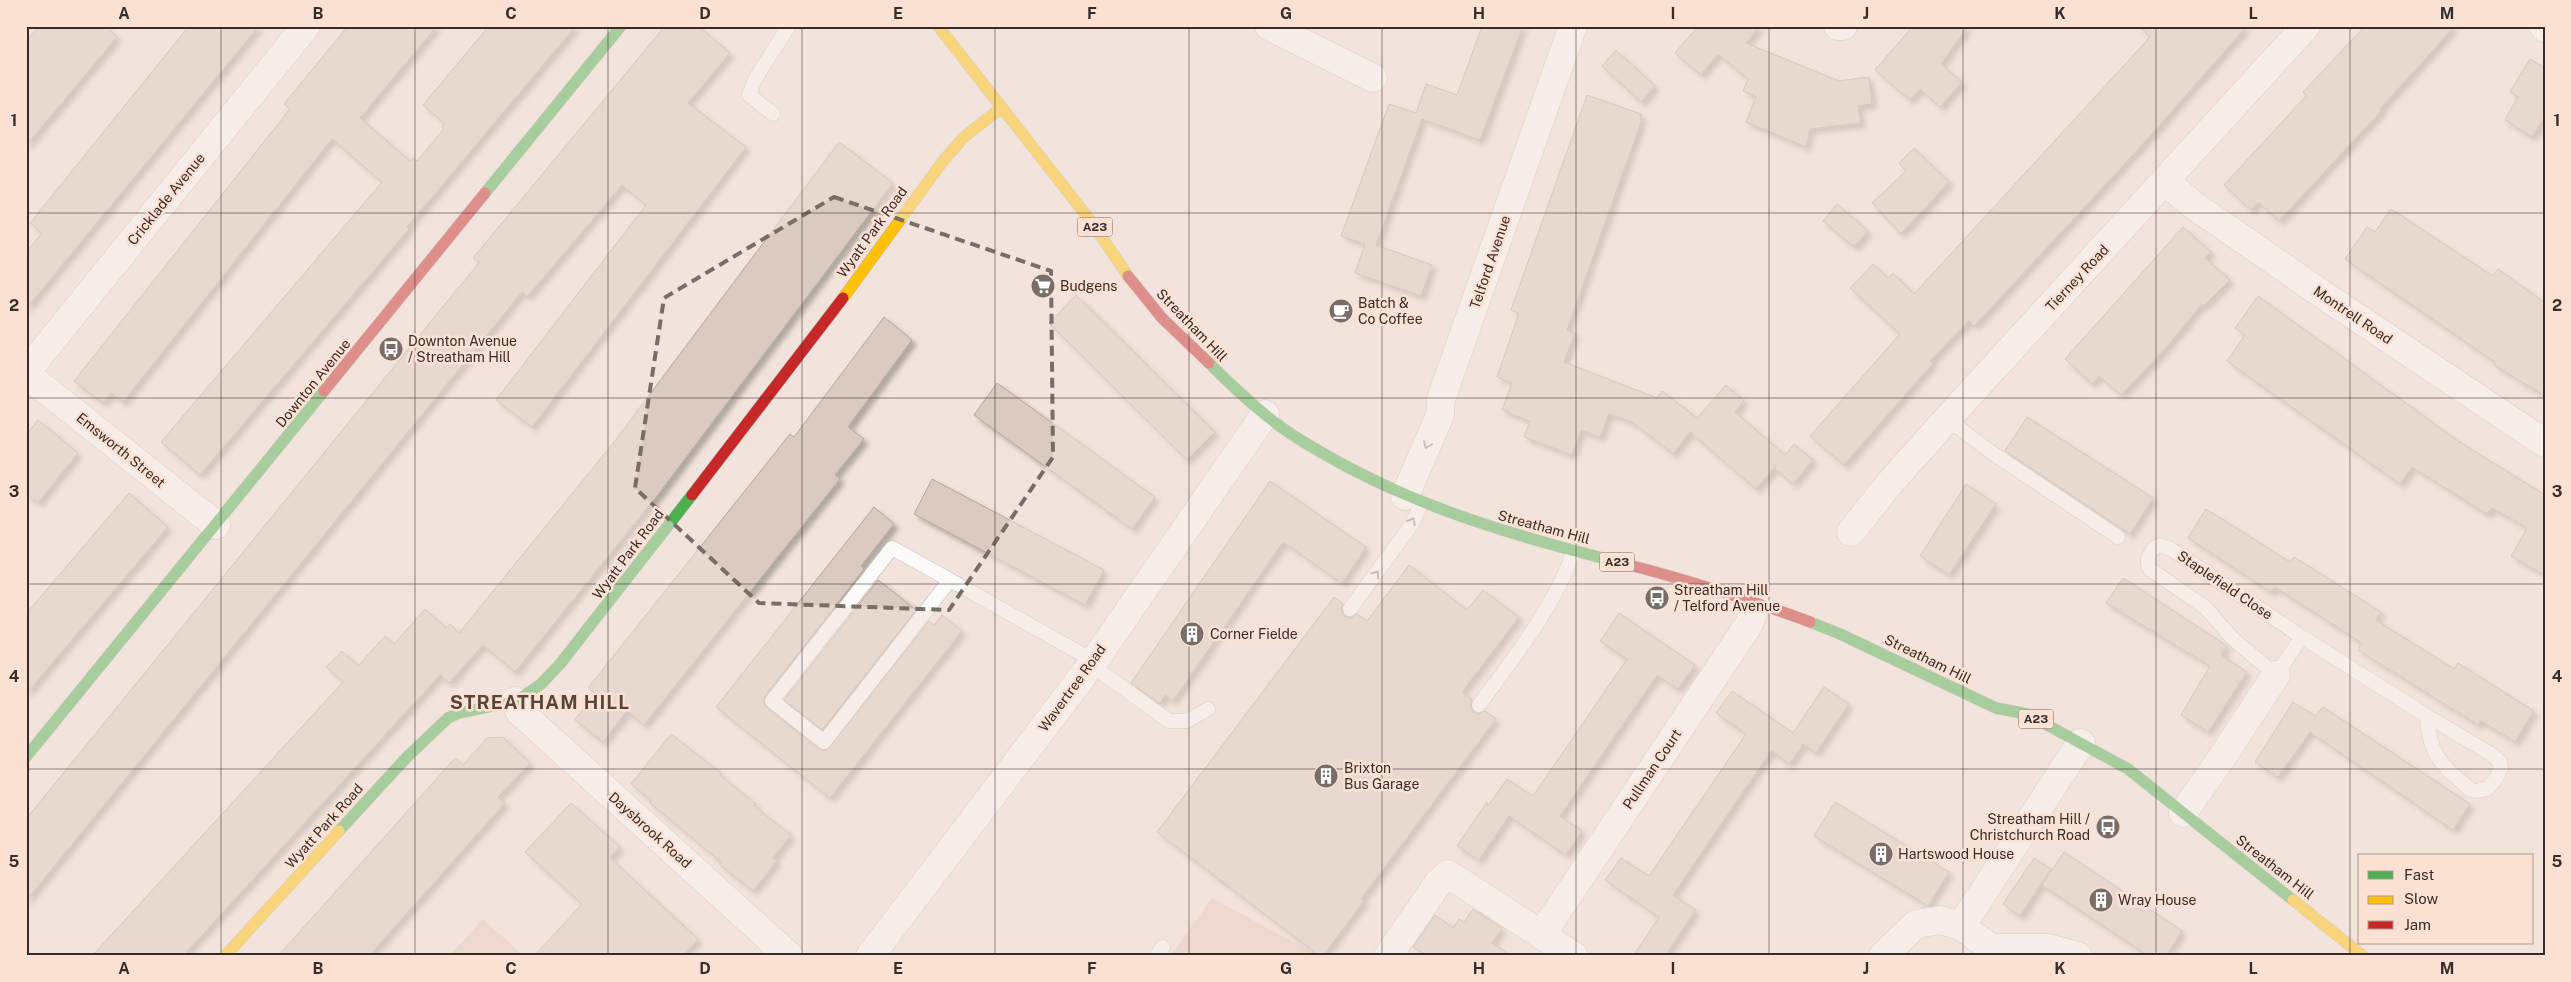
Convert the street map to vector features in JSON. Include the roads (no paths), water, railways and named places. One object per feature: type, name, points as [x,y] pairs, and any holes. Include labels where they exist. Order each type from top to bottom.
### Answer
[{"type":"main road","name":"Downton Avenue","points":[[26,757],[621,26]]},
{"type":"main road","name":"Streatham Hill","points":[[938,26],[1093,224],[1133,283],[1162,318],[1232,386],[1265,414],[1316,450],[1413,499],[1469,521],[1574,552],[1660,572],[1758,602],[1840,634],[1996,708],[2027,714],[2128,769],[2363,956]]},
{"type":"main road","name":"Wyatt Park Road","points":[[225,956],[407,757],[438,726],[459,713],[516,701],[532,692],[560,664],[821,328],[948,155],[964,137],[1001,108]]},
{"type":"street","name":"Cricklade Avenue","points":[[26,373],[306,26]]},
{"type":"street","points":[[1269,26],[1373,78]]},
{"type":"street","name":"Telford Avenue","points":[[1413,499],[1440,415],[1441,399],[1573,26]]},
{"type":"street","points":[[1838,26],[1843,26]]},
{"type":"street","name":"Tierney Road","points":[[1851,532],[1889,484],[1947,419],[2306,26]]},
{"type":"street","name":"Montrell Road","points":[[2165,182],[2192,204],[2308,285],[2545,443]]},
{"type":"street","name":"Emsworth Street","points":[[26,373],[216,525]]},
{"type":"street","name":"Wavertree Road","points":[[870,956],[1092,663],[1265,414]]},
{"type":"street","name":"Pullman Court","points":[[1542,934],[1745,630],[1758,602]]},
{"type":"street","points":[[2183,813],[2221,760],[2276,675]]},
{"type":"street","name":"Daysbrook Road","points":[[516,701],[519,711],[789,956]]},
{"type":"street","points":[[1962,926],[2081,743]]},
{"type":"street","points":[[1388,956],[1438,882],[1448,874],[1574,956]]},
{"type":"street","points":[[1883,956],[1916,924],[1940,920],[1962,926],[1991,948],[2048,948],[2078,956]]},
{"type":"lane","points":[[773,114],[749,95],[755,79],[789,26]]},
{"type":"lane","points":[[1947,419],[1992,452],[2118,537]]},
{"type":"lane","points":[[1350,609],[1412,524],[1413,499]]},
{"type":"lane","name":"Staplefield Close","points":[[2276,675],[2232,638],[2206,608],[2150,570],[2147,562],[2149,555],[2159,545],[2171,549],[2302,637],[2497,758],[2500,768],[2487,789],[2482,791],[2471,790],[2440,760],[2428,738],[2427,716]]},
{"type":"lane","points":[[950,580],[824,742],[772,701],[892,548],[950,580],[1092,663],[1169,721],[1187,721],[1208,709]]},
{"type":"lane","points":[[1478,705],[1545,614],[1558,593],[1574,552]]},
{"type":"lane","points":[[2276,675],[2302,637]]},
{"type":"place","name":"Budgens","points":[[1043,286]]},
{"type":"place","name":"Batch & Co Coffee","points":[[1341,311]]},
{"type":"place","name":"Downton Avenue / Streatham Hill","points":[[391,349]]},
{"type":"place","name":"Streatham Hill / Telford Avenue","points":[[1657,598]]},
{"type":"place","name":"Corner Fielde","points":[[1192,634]]},
{"type":"place","name":"Brixton Bus Garage","points":[[1326,776]]},
{"type":"place","name":"Streatham Hill / Christchurch Road","points":[[2108,827]]},
{"type":"place","name":"Hartswood House","points":[[1881,854]]},
{"type":"place","name":"Wray House","points":[[2101,900]]},
{"type":"district","name":"STREATHAM HILL","points":[[540,702]]}]
